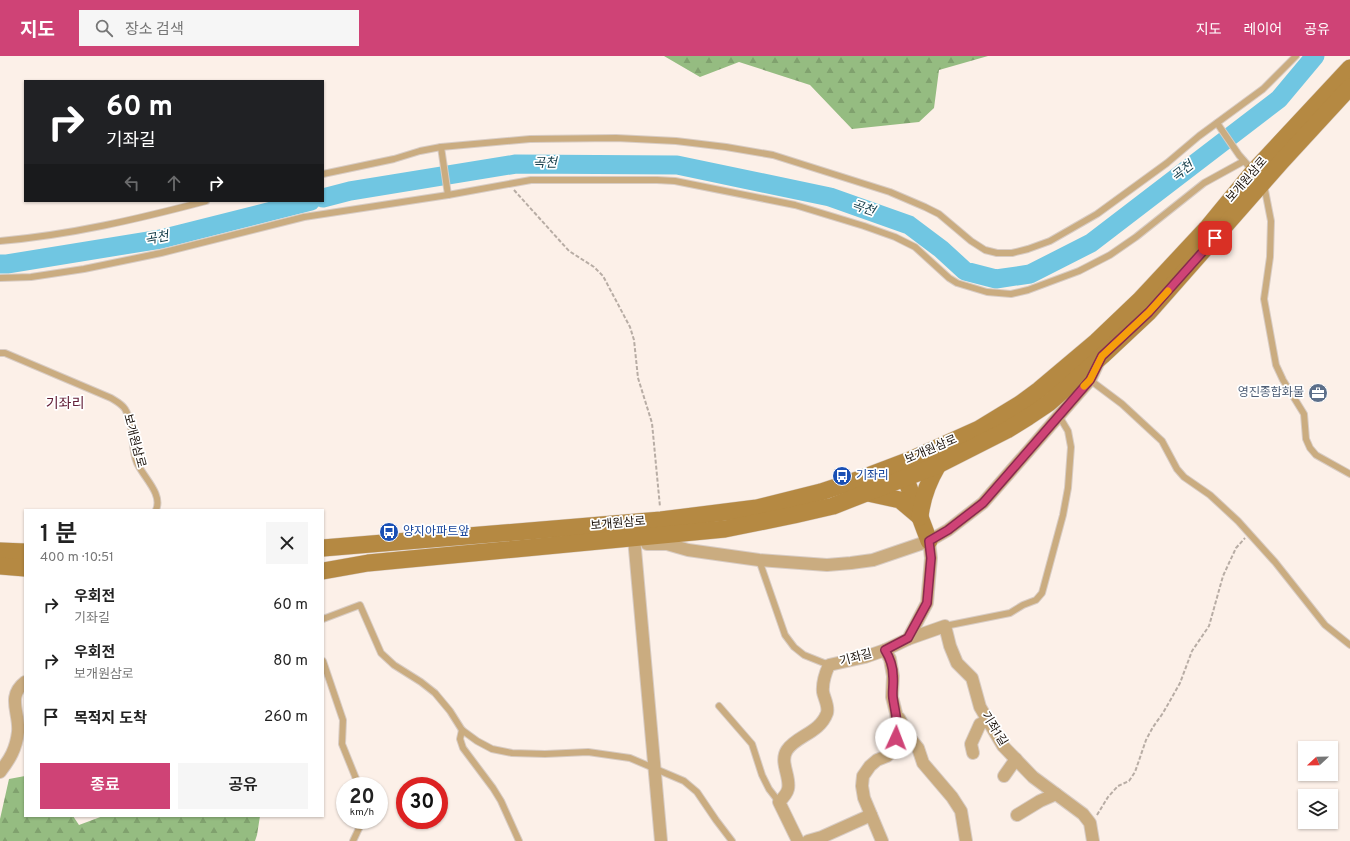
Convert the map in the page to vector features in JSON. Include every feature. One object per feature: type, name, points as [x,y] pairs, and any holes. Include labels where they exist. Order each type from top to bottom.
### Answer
[{"type":"main road","name":"보개원삼로","points":[[324,571],[368,563],[634,542],[718,530],[759,523],[833,506],[868,492],[1020,404],[1096,342],[1140,300],[1208,226],[1254,171],[1350,68]]},
{"type":"main road","name":"보개원삼로","points":[[324,548],[661,520],[757,508],[821,492],[860,479],[938,465],[1028,418],[1049,402],[1102,356],[1149,312],[1254,171],[1350,87]]},
{"type":"main road","points":[[920,518],[925,490],[938,465]]},
{"type":"main road","points":[[902,471],[929,541]]},
{"type":"main road","points":[[868,492],[900,500],[920,518]]},
{"type":"main road","points":[[0,551],[24,552]]},
{"type":"main road","points":[[0,566],[24,568]]},
{"type":"street","name":"보개원삼로","points":[[634,542],[666,544],[688,550],[759,560],[827,565],[851,564],[873,560],[929,541],[948,530],[983,503],[1090,380],[1102,356]]},
{"type":"street","points":[[908,638],[927,603],[931,558],[929,541]]},
{"type":"street","points":[[634,542],[661,841]]},
{"type":"street","points":[[908,638],[945,626]]},
{"type":"street","name":"기좌1길","points":[[945,626],[950,646],[957,663],[972,678],[980,707],[1003,746],[1033,777],[1083,814],[1090,823]]},
{"type":"street","name":"기좌길","points":[[779,802],[788,790],[788,777],[784,760],[786,751],[793,744],[812,732],[827,712],[823,691],[824,676],[829,666],[865,657],[885,650],[908,638]]},
{"type":"street","points":[[881,840],[864,798],[862,786],[863,776],[870,766],[877,760],[887,756],[895,748],[898,729],[892,697],[893,676],[890,659],[885,650]]},
{"type":"street","points":[[0,772],[10,759],[16,744],[18,730],[14,698],[20,686],[24,683]]},
{"type":"street","points":[[896,713],[909,737],[918,748],[923,763],[952,797],[961,811],[966,841]]},
{"type":"street","points":[[973,753],[971,744],[980,724],[988,721]]},
{"type":"street","points":[[1004,776],[1016,759]]},
{"type":"street","points":[[1017,815],[1040,801],[1056,794]]},
{"type":"street","points":[[779,802],[798,841]]},
{"type":"street","points":[[808,841],[822,837],[871,815]]},
{"type":"street","points":[[1090,823],[1093,841]]},
{"type":"lane","points":[[324,174],[394,159],[420,151],[441,147],[530,140],[616,138],[676,141],[726,146],[773,155],[890,192],[925,206],[939,214],[971,241],[985,250],[997,253],[1012,253],[1050,241],[1097,214],[1167,163],[1263,89],[1296,56]]},
{"type":"lane","points":[[1217,123],[1239,155],[1254,171],[1271,221],[1270,257],[1264,299],[1276,365],[1282,380],[1304,414],[1306,439],[1310,448],[1316,455],[1350,474]]},
{"type":"lane","points":[[441,147],[448,194]]},
{"type":"lane","points":[[0,278],[31,277],[84,269],[161,253],[304,217],[531,180],[657,180],[675,181],[795,205],[870,228],[895,237],[915,247],[949,278],[957,283],[987,292],[1011,294],[1028,290],[1079,271],[1110,255],[1136,237],[1204,183],[1254,171]]},
{"type":"lane","points":[[0,241],[89,230],[202,202]]},
{"type":"lane","name":"보개원삼로","points":[[0,353],[39,367],[111,398],[121,404],[128,414],[136,461],[158,499],[156,509]]},
{"type":"lane","points":[[1090,380],[1122,404],[1162,441],[1177,469],[1184,477],[1210,494],[1224,507],[1274,562],[1314,613],[1325,625],[1350,646]]},
{"type":"lane","points":[[945,626],[1010,613],[1023,605],[1036,600],[1042,593],[1063,515],[1068,488],[1070,447],[1068,431],[1059,416]]},
{"type":"lane","points":[[759,560],[785,635],[794,647],[804,655],[829,666]]},
{"type":"lane","points":[[324,619],[360,605],[381,653],[394,665],[435,693],[450,711],[462,730],[477,741],[492,749],[512,753],[545,754],[588,752],[630,758],[684,781],[697,792],[732,841]]},
{"type":"lane","points":[[324,664],[343,720],[342,744],[355,777]]},
{"type":"lane","points":[[719,706],[752,744],[762,775],[769,789],[779,802]]},
{"type":"lane","points":[[462,730],[460,739],[463,748],[494,788],[519,841]]},
{"type":"lane","points":[[354,841],[359,829]]},
{"type":"path","points":[[508,184],[569,251],[594,267],[603,276],[630,327],[634,340],[638,378],[652,423],[661,520]]},
{"type":"path","points":[[1090,823],[1097,816],[1108,798],[1118,786],[1129,781],[1135,772],[1146,740],[1180,683],[1192,651],[1209,626],[1224,576],[1236,548],[1249,533]]},
{"type":"green space","points":[[664,56],[988,56],[939,70],[934,108],[919,122],[852,129],[810,85],[739,62],[700,77]]},
{"type":"green space","points":[[24,776],[24,817],[74,817],[79,825],[100,817],[260,817],[257,835],[255,841],[0,841],[0,819],[9,779]]},
{"type":"waterway","name":"곡천","points":[[324,198],[350,191],[516,164],[677,165],[830,197],[909,225],[941,249],[965,271],[996,279],[1030,274],[1091,243],[1279,99],[1315,56]]},
{"type":"waterway","name":"곡천","points":[[0,264],[161,239],[307,202]]},
{"type":"slow traffic","points":[[1084,386],[1090,380],[1102,356],[1149,312],[1168,291]]},
{"type":"place","name":"영진종합화물","points":[[1318,393]]},
{"type":"place","name":"기좌리","points":[[842,476]]},
{"type":"place","name":"양지아파트앞","points":[[389,532]]},
{"type":"district","name":"기좌리","points":[[65,404]]},
{"type":"route","points":[[896,738],[898,729],[892,697],[893,676],[890,659],[885,650],[908,638],[927,603],[931,558],[929,541],[948,530],[983,503],[1090,380],[1102,356],[1149,312],[1215,238]]}]
